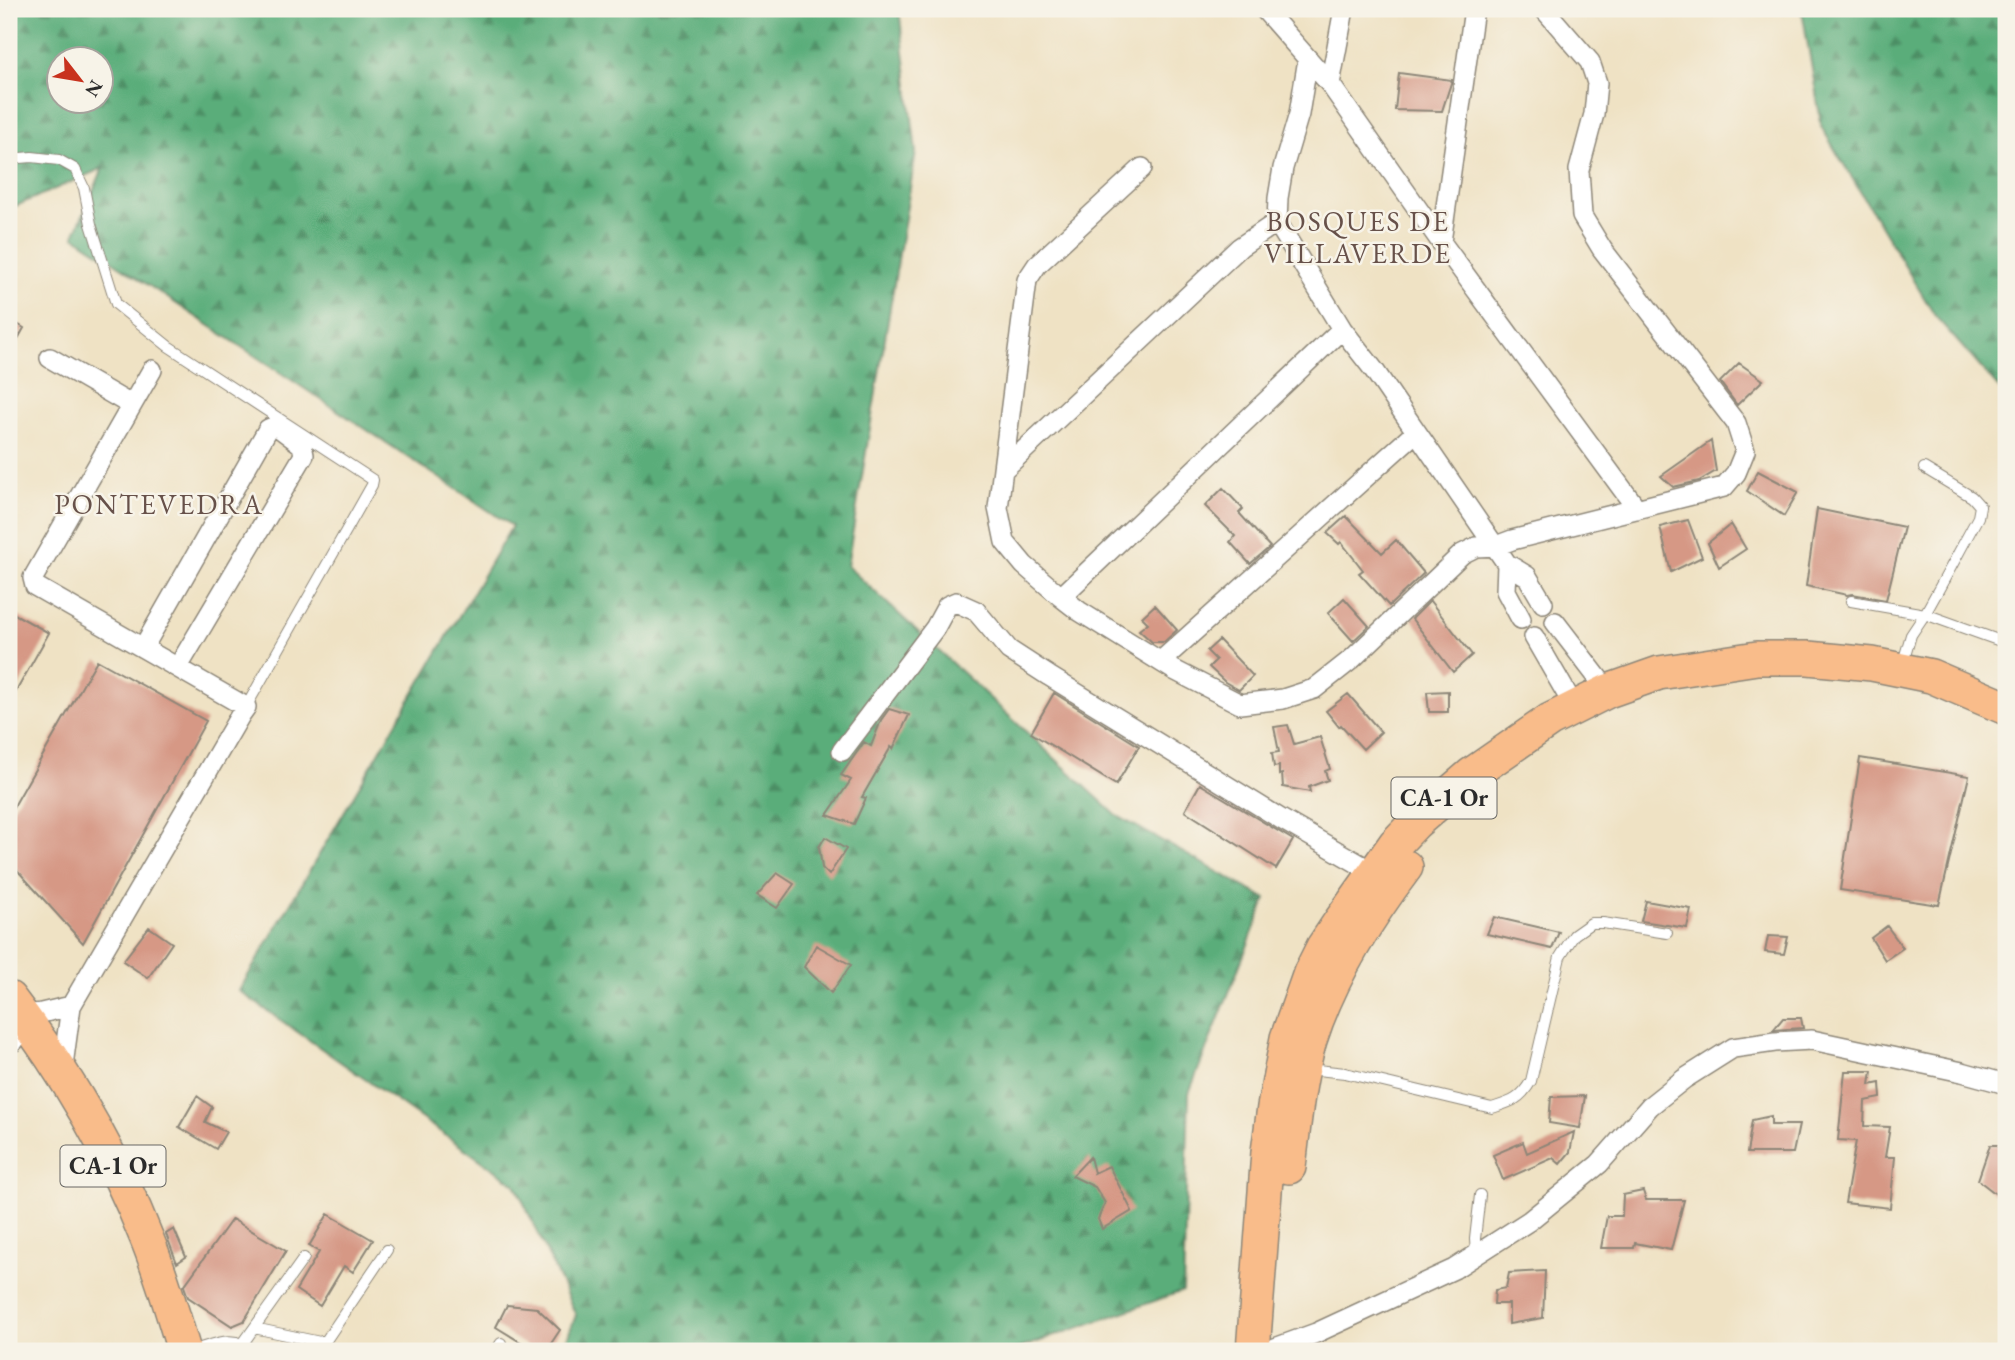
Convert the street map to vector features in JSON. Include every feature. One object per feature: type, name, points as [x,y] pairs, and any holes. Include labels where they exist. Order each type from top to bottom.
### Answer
[{"type":"highway","name":"CA-1 Or","points":[[1268,1350],[1268,1152],[1275,1096],[1287,1038],[1310,973],[1324,947],[1373,872],[1415,823],[1472,774],[1533,731],[1608,691],[1660,673],[1757,658],[1842,660],[1931,676],[2006,708]]},
{"type":"highway","name":"CA-1 Or","points":[[1268,1350],[1286,1189],[1304,1068],[1323,1006],[1340,968],[1389,889],[1416,854],[1472,800],[1542,750],[1608,713],[1683,690],[1764,676],[1811,675],[1890,685],[1930,695],[2006,725]]},
{"type":"highway","name":"CA-1 Or","points":[[12,1025],[49,1051],[96,1130],[147,1238],[184,1351]]},
{"type":"highway","name":"CA-1 Or","points":[[12,1025],[95,1172],[147,1293],[163,1351]]},
{"type":"street","points":[[1264,9],[1330,85],[1441,242],[1637,509]]},
{"type":"street","points":[[1330,85],[1344,9]]},
{"type":"street","points":[[1441,242],[1474,9]]},
{"type":"street","points":[[1142,167],[1037,265],[1027,280],[998,509],[1005,542],[1024,565],[1079,611],[1161,661],[1240,704],[1283,699],[1314,689],[1352,659],[1462,554],[1476,547],[1496,546],[1724,487],[1736,473],[1745,451],[1736,423],[1602,250],[1582,216],[1579,170],[1594,114],[1597,83],[1590,62],[1544,9]]},
{"type":"street","points":[[1308,59],[1298,114],[1283,168],[1277,222],[1342,329],[1374,370],[1507,564],[1527,576],[1543,603]]},
{"type":"street","points":[[1003,470],[1240,247],[1277,222]]},
{"type":"street","points":[[1061,597],[1342,329]]},
{"type":"street","points":[[50,358],[131,405]]},
{"type":"street","points":[[62,1073],[71,1006],[246,707],[35,586],[33,582],[152,370]]},
{"type":"street","points":[[143,648],[268,429],[278,427],[302,445],[304,456],[178,667]]},
{"type":"street","points":[[1161,661],[1416,432]]},
{"type":"street","points":[[1507,564],[1506,591],[1521,619]]},
{"type":"street","points":[[842,751],[935,628],[947,606],[956,602],[976,611],[1009,650],[1373,872]]},
{"type":"street","points":[[1555,622],[1608,691]]},
{"type":"street","points":[[1534,638],[1575,708]]},
{"type":"street","points":[[12,1025],[37,1014],[71,1006]]},
{"type":"street","points":[[1268,1350],[1316,1334],[1454,1269],[1529,1222],[1599,1164],[1650,1106],[1684,1079],[1733,1048],[1775,1041],[1812,1040],[2006,1084]]},
{"type":"lane","points":[[9,159],[59,159],[75,169],[84,188],[91,224],[116,304],[168,346],[373,480],[246,707]]},
{"type":"lane","points":[[1901,670],[1911,635],[1978,517],[1980,506],[1972,497],[1924,468]]},
{"type":"lane","points":[[1851,601],[1925,614],[2006,643]]},
{"type":"lane","points":[[1304,1068],[1345,1073],[1492,1108],[1512,1102],[1524,1094],[1531,1082],[1560,957],[1574,935],[1591,923],[1667,933]]},
{"type":"lane","points":[[1476,1256],[1475,1239],[1480,1195]]},
{"type":"lane","points":[[254,1328],[320,1342],[327,1339],[387,1250]]},
{"type":"lane","points":[[244,1342],[304,1258]]},
{"type":"lane","points":[[191,1351],[227,1340],[244,1342],[254,1351]]},
{"type":"green space","points":[[9,9],[899,9],[916,152],[847,566],[1116,815],[1266,899],[1189,1093],[1183,1291],[1012,1351],[562,1351],[576,1315],[515,1184],[239,991],[512,526],[74,236],[103,168],[9,209]]},
{"type":"green space","points":[[1798,9],[2006,9],[2006,396],[1935,316],[1822,128],[1803,16]]},
{"type":"building","points":[[1399,73],[1452,80],[1442,111],[1395,110]]},
{"type":"building","points":[[9,319],[24,328],[9,355]]},
{"type":"building","points":[[1739,363],[1763,380],[1737,405],[1720,382]]},
{"type":"building","points":[[1711,441],[1716,471],[1699,481],[1673,487],[1661,476]]},
{"type":"building","points":[[1758,471],[1798,492],[1784,516],[1747,491]]},
{"type":"building","points":[[1223,488],[1243,509],[1239,513],[1270,547],[1250,564],[1230,542],[1235,536],[1205,506]]},
{"type":"building","points":[[1817,509],[1904,527],[1886,600],[1806,586]]},
{"type":"building","points":[[1346,516],[1382,553],[1396,540],[1424,573],[1389,606],[1359,573],[1363,570],[1341,542],[1339,544],[1327,533]]},
{"type":"building","points":[[1688,520],[1702,557],[1671,572],[1660,527]]},
{"type":"building","points":[[1731,524],[1746,549],[1719,567],[1708,543]]},
{"type":"building","points":[[1344,598],[1369,626],[1353,641],[1328,613]]},
{"type":"building","points":[[1430,601],[1472,655],[1453,672],[1412,619]]},
{"type":"building","points":[[1155,605],[1177,630],[1164,642],[1152,642],[1139,630],[1148,623],[1142,617]]},
{"type":"building","points":[[9,611],[49,633],[9,704]]},
{"type":"building","points":[[1219,640],[1253,676],[1239,690],[1225,682],[1209,667],[1216,660],[1207,651]]},
{"type":"building","points":[[97,660],[206,721],[83,943],[9,861],[9,835],[13,826],[9,823],[9,815]]},
{"type":"building","points":[[1448,691],[1448,712],[1429,712],[1427,692]]},
{"type":"building","points":[[1054,693],[1139,746],[1116,785],[1031,733]]},
{"type":"building","points":[[1348,694],[1381,732],[1363,749],[1326,711]]},
{"type":"building","points":[[889,709],[909,715],[893,749],[891,747],[862,797],[866,798],[854,824],[827,815],[851,780],[841,775],[864,742],[871,746],[881,720]]},
{"type":"building","points":[[1288,725],[1294,744],[1320,737],[1330,769],[1325,771],[1328,780],[1309,787],[1310,792],[1283,787],[1279,766],[1274,767],[1272,753],[1279,752],[1274,727]]},
{"type":"building","points":[[1860,758],[1969,776],[1939,905],[1840,890]]},
{"type":"building","points":[[1200,784],[1293,840],[1276,869],[1185,811]]},
{"type":"building","points":[[825,837],[846,849],[829,875],[822,868],[819,847]]},
{"type":"building","points":[[777,873],[794,884],[777,908],[757,895]]},
{"type":"building","points":[[1646,901],[1691,909],[1687,928],[1641,921]]},
{"type":"building","points":[[1494,917],[1559,932],[1552,949],[1487,934]]},
{"type":"building","points":[[1887,926],[1903,948],[1885,960],[1871,938]]},
{"type":"building","points":[[149,927],[172,943],[148,978],[123,961]]},
{"type":"building","points":[[1768,936],[1788,937],[1784,954],[1765,952]]},
{"type":"building","points":[[816,945],[851,965],[831,993],[804,967]]},
{"type":"building","points":[[1783,1018],[1801,1018],[1803,1028],[1773,1030]]},
{"type":"building","points":[[1845,1071],[1872,1071],[1870,1085],[1880,1083],[1881,1098],[1865,1101],[1864,1126],[1890,1127],[1885,1157],[1895,1157],[1890,1208],[1845,1203],[1856,1141],[1838,1140]]},
{"type":"building","points":[[197,1096],[212,1107],[205,1122],[226,1132],[216,1149],[179,1127]]},
{"type":"building","points":[[1585,1096],[1580,1128],[1549,1123],[1551,1097]]},
{"type":"building","points":[[1771,1116],[1771,1125],[1799,1125],[1793,1153],[1747,1153],[1752,1120]]},
{"type":"building","points":[[1574,1132],[1570,1152],[1560,1164],[1553,1158],[1503,1180],[1493,1155],[1523,1142],[1527,1153]]},
{"type":"building","points":[[1990,1145],[2006,1150],[2006,1178],[1996,1194],[1978,1180]]},
{"type":"building","points":[[1090,1157],[1094,1173],[1109,1166],[1132,1211],[1102,1229],[1098,1219],[1105,1203],[1095,1187],[1072,1176]]},
{"type":"building","points":[[1643,1191],[1646,1200],[1684,1200],[1671,1250],[1635,1243],[1634,1248],[1601,1248],[1607,1216],[1622,1216],[1623,1195]]},
{"type":"building","points":[[328,1214],[373,1240],[353,1272],[344,1266],[320,1306],[296,1290],[319,1252],[309,1246]]},
{"type":"building","points":[[232,1219],[286,1251],[244,1321],[232,1326],[188,1297],[184,1286]]},
{"type":"building","points":[[174,1229],[186,1257],[177,1263],[166,1234]]},
{"type":"building","points":[[1545,1271],[1543,1318],[1509,1324],[1509,1304],[1494,1304],[1495,1290],[1506,1288],[1509,1273]]},
{"type":"building","points":[[507,1305],[537,1308],[560,1330],[546,1351],[535,1351],[496,1327]]},
{"type":"district","name":"BOSQUES DE VILLAVERDE","points":[[1358,237]]},
{"type":"district","name":"PONTEVEDRA","points":[[159,504]]}]
